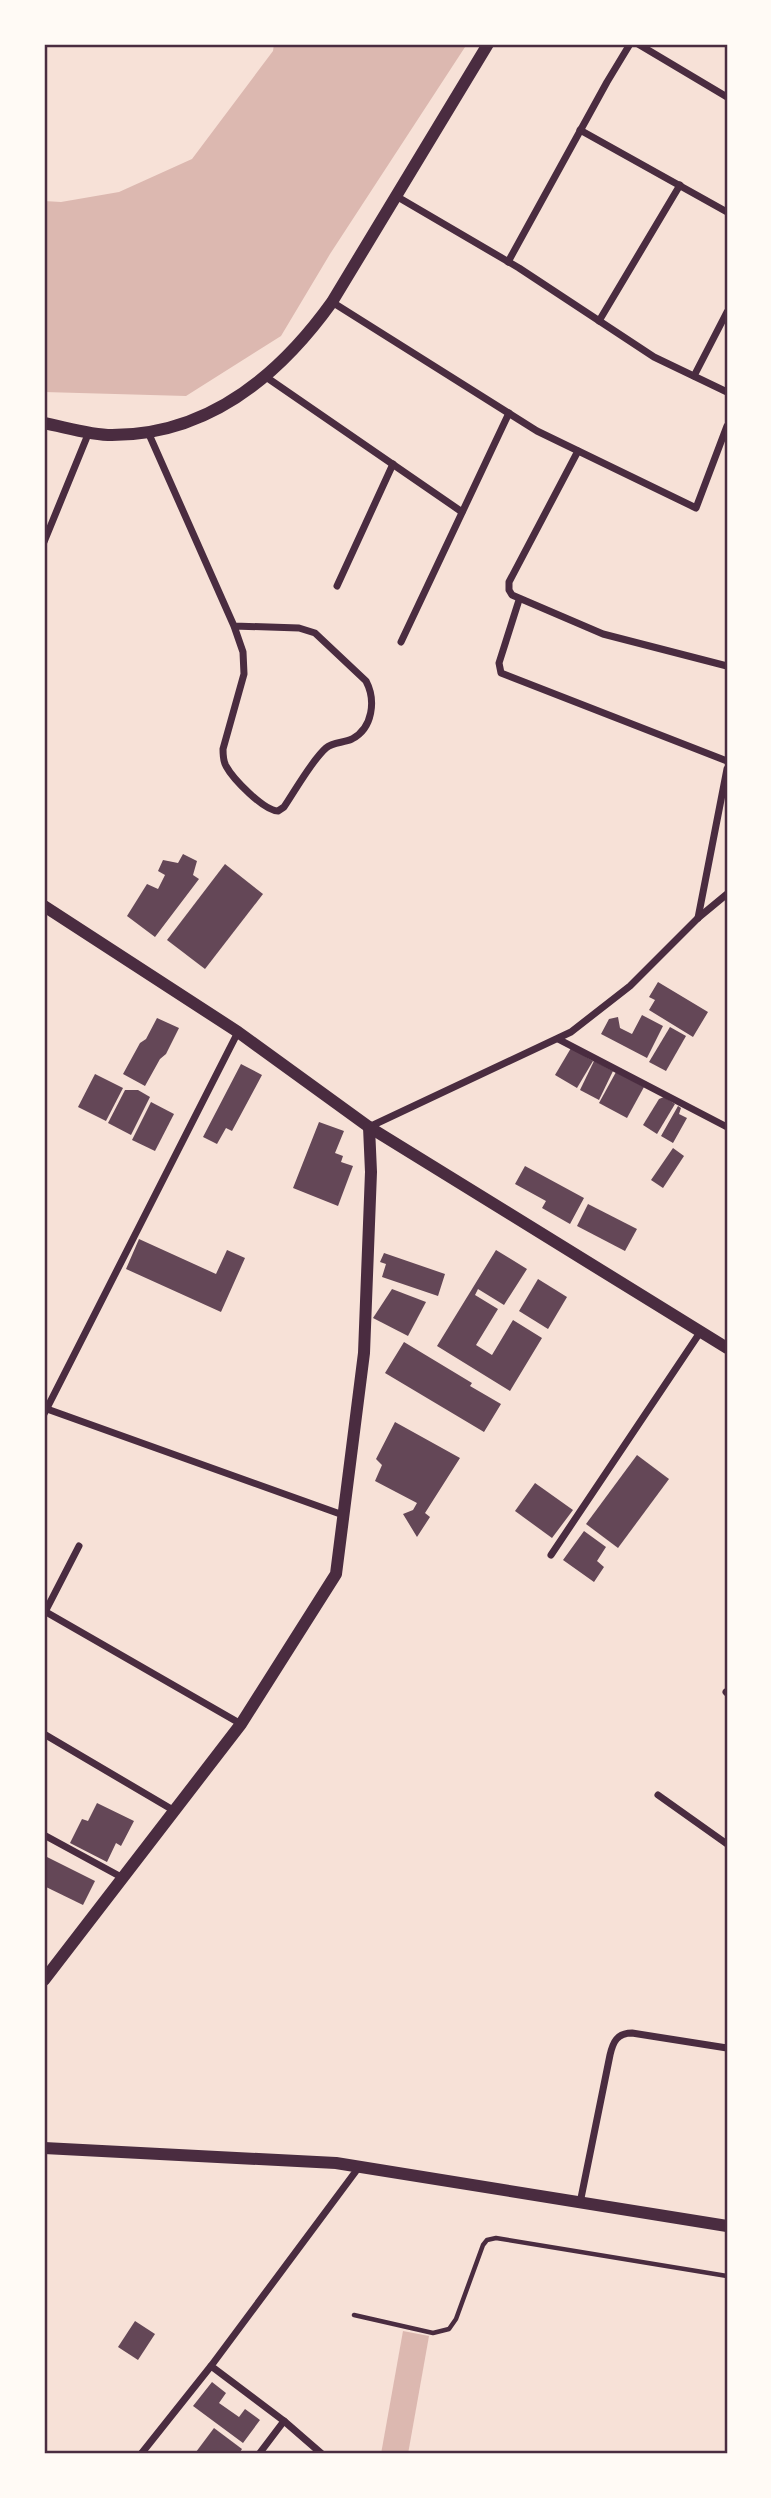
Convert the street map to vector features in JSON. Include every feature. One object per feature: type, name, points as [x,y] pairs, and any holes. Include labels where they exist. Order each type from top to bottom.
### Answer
[{"type":"street","points":[[44,423],[110,435],[148,432],[208,414],[266,377],[312,330],[332,302],[488,44]]},
{"type":"street","points":[[508,262],[630,44]]},
{"type":"street","points":[[638,44],[727,97]]},
{"type":"street","points":[[580,130],[727,212]]},
{"type":"street","points":[[600,321],[680,185]]},
{"type":"street","points":[[396,196],[508,262],[654,357],[727,392]]},
{"type":"street","points":[[332,302],[537,431],[696,508],[727,426]]},
{"type":"street","points":[[694,376],[727,312]]},
{"type":"street","points":[[266,377],[462,512]]},
{"type":"street","points":[[401,642],[509,413]]},
{"type":"street","points":[[44,541],[90,431]]},
{"type":"street","points":[[148,432],[234,626],[245,663],[223,749],[223,760],[227,769],[265,807],[278,811],[284,807],[326,748],[360,733],[368,722],[371,690],[366,681],[315,634],[299,628],[234,626]]},
{"type":"street","points":[[578,451],[509,582],[509,590],[519,600],[603,634],[727,666]]},
{"type":"street","points":[[337,586],[393,464]]},
{"type":"street","points":[[519,600],[499,663],[501,673],[506,677],[727,761]]},
{"type":"street","points":[[698,918],[727,769]]},
{"type":"street","points":[[369,1127],[571,1032],[630,986],[698,918],[727,894]]},
{"type":"street","points":[[44,906],[238,1032],[369,1127],[727,1348]]},
{"type":"street","points":[[238,1032],[45,1411],[343,1515]]},
{"type":"street","points":[[558,1039],[727,1127]]},
{"type":"street","points":[[44,1980],[241,1724],[336,1574],[364,1353],[371,1172],[369,1127]]},
{"type":"street","points":[[551,1555],[701,1331]]},
{"type":"street","points":[[79,1546],[45,1614],[241,1724]]},
{"type":"street","points":[[44,1734],[173,1810]]},
{"type":"street","points":[[658,1795],[727,1844]]},
{"type":"street","points":[[44,1835],[123,1879]]},
{"type":"street","points":[[580,2203],[610,2055],[618,2037],[632,2033],[727,2048]]},
{"type":"street","points":[[44,2148],[337,2163],[727,2225]]},
{"type":"street","points":[[141,2454],[211,2366],[359,2166]]},
{"type":"street","points":[[211,2366],[284,2421],[322,2454]]},
{"type":"street","points":[[259,2454],[284,2421]]},
{"type":"lane","points":[[354,2315],[433,2333],[449,2329],[456,2319],[482,2245],[487,2240],[496,2238],[727,2276]]},
{"type":"shaded area","points":[[274,44],[467,44],[330,254],[281,336],[186,396],[44,392],[44,201],[61,202],[119,192],[192,159],[273,51]]},
{"type":"shaded area","points":[[403,2331],[429,2336],[408,2454],[381,2454]]},
{"type":"building","points":[[183,854],[197,861],[193,875],[199,879],[155,937],[127,916],[147,884],[158,889],[165,875],[158,871],[163,860],[178,863]]},
{"type":"building","points":[[225,864],[263,894],[205,969],[167,940]]},
{"type":"building","points":[[658,982],[708,1012],[693,1037],[649,1010],[655,1000],[649,997]]},
{"type":"building","points":[[642,1015],[663,1026],[647,1058],[601,1034],[609,1019],[618,1017],[620,1028],[632,1034]]},
{"type":"building","points":[[157,1018],[179,1028],[145,1086],[123,1074]]},
{"type":"building","points":[[670,1027],[686,1036],[666,1071],[649,1062]]},
{"type":"building","points":[[571,1048],[593,1061],[577,1088],[555,1075]]},
{"type":"building","points":[[594,1061],[613,1071],[599,1100],[580,1090]]},
{"type":"building","points":[[241,1064],[262,1075],[232,1131],[226,1128],[217,1144],[203,1137]]},
{"type":"building","points":[[616,1072],[644,1087],[627,1118],[599,1103]]},
{"type":"building","points":[[95,1074],[123,1088],[106,1121],[78,1107]]},
{"type":"building","points":[[125,1090],[138,1090],[150,1097],[131,1135],[108,1123]]},
{"type":"building","points":[[664,1097],[675,1104],[657,1134],[643,1125],[659,1099]]},
{"type":"building","points":[[151,1102],[174,1114],[155,1151],[132,1140]]},
{"type":"building","points":[[678,1106],[681,1108],[679,1114],[687,1118],[673,1143],[661,1136]]},
{"type":"building","points":[[319,1122],[344,1131],[335,1153],[343,1156],[341,1162],[353,1166],[338,1206],[293,1188]]},
{"type":"building","points":[[673,1148],[684,1156],[663,1188],[651,1180]]},
{"type":"building","points":[[525,1166],[584,1198],[570,1224],[542,1208],[546,1201],[515,1184]]},
{"type":"building","points":[[588,1204],[637,1229],[625,1251],[577,1226]]},
{"type":"building","points":[[139,1239],[216,1274],[227,1250],[245,1258],[221,1312],[126,1269]]},
{"type":"building","points":[[496,1250],[527,1269],[504,1305],[478,1289],[475,1295],[498,1309],[476,1345],[492,1355],[513,1320],[542,1338],[510,1391],[437,1346]]},
{"type":"building","points":[[384,1253],[445,1274],[438,1296],[382,1277],[386,1264],[380,1262]]},
{"type":"building","points":[[538,1279],[567,1297],[548,1329],[519,1311]]},
{"type":"building","points":[[392,1289],[426,1302],[408,1336],[373,1318]]},
{"type":"building","points":[[404,1342],[501,1404],[484,1432],[385,1373]]},
{"type":"building","points":[[395,1422],[460,1458],[425,1513],[430,1517],[417,1537],[403,1514],[413,1510],[417,1503],[375,1481],[382,1465],[376,1459]]},
{"type":"building","points":[[637,1455],[669,1479],[618,1548],[586,1524]]},
{"type":"building","points":[[535,1483],[573,1510],[552,1538],[515,1511]]},
{"type":"building","points":[[584,1531],[606,1547],[597,1561],[604,1567],[594,1582],[563,1560]]},
{"type":"building","points":[[97,1803],[134,1821],[121,1846],[116,1843],[107,1862],[70,1843],[82,1819],[88,1821]]},
{"type":"building","points":[[45,1856],[95,1881],[83,1905],[44,1886]]},
{"type":"building","points":[[135,2321],[155,2334],[138,2360],[118,2347]]},
{"type":"building","points":[[212,2382],[226,2393],[219,2403],[239,2417],[245,2409],[260,2420],[243,2443],[193,2406]]},
{"type":"building","points":[[214,2428],[242,2449],[239,2454],[196,2452]]}]
